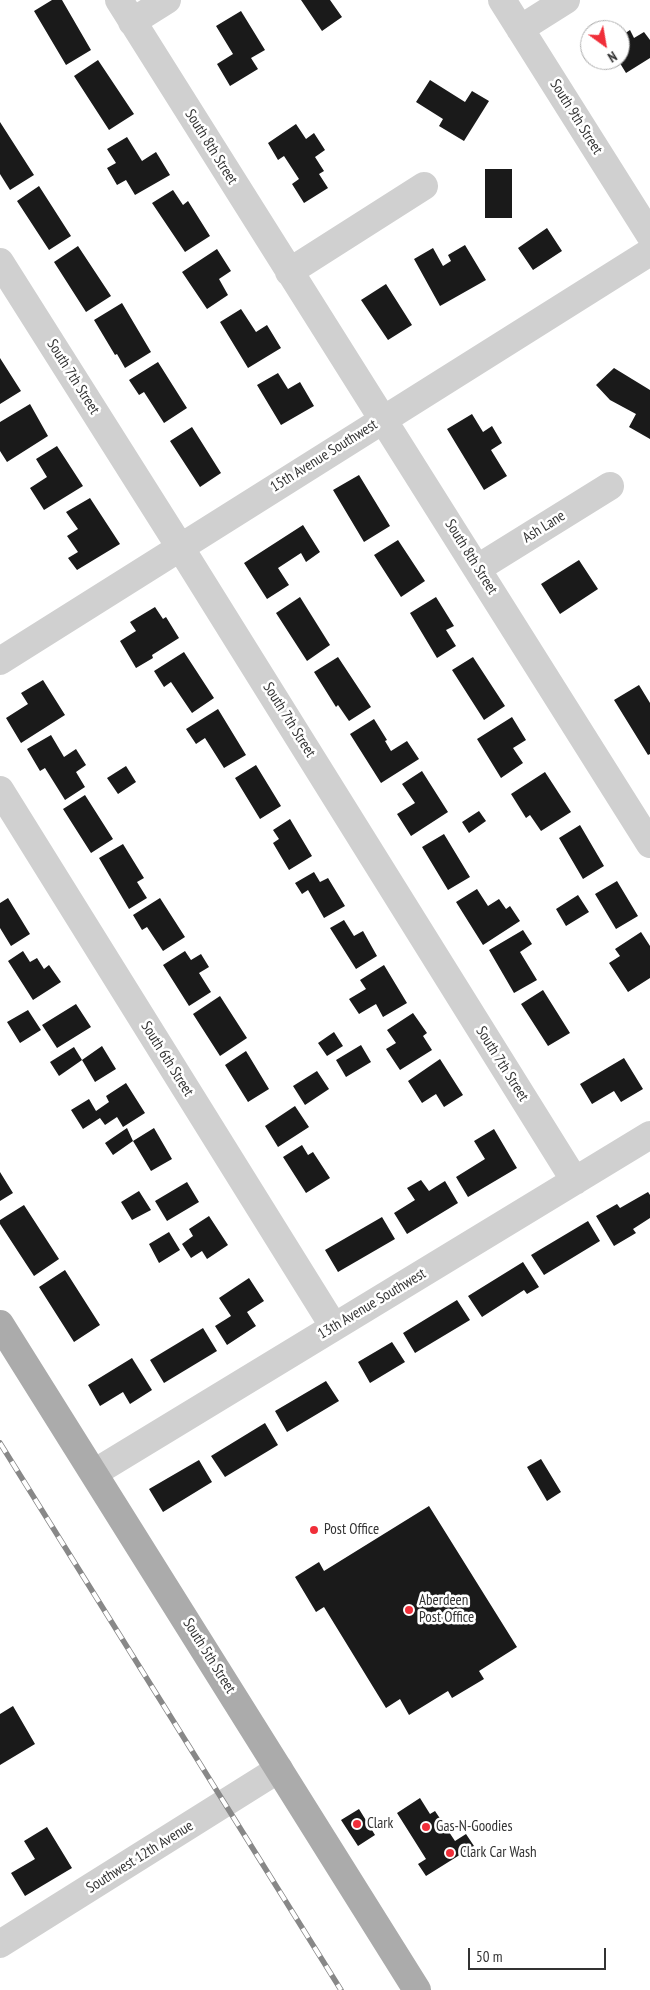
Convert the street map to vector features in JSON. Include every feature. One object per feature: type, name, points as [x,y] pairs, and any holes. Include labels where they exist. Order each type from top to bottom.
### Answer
[{"type":"main road","name":"South 5th Street","points":[[0,1324],[417,1990]]},
{"type":"street","name":"South 8th Street","points":[[168,0],[125,11],[382,419],[478,568],[642,815],[650,844]]},
{"type":"street","name":"South 9th Street","points":[[502,0],[650,235]]},
{"type":"street","points":[[520,29],[566,0]]},
{"type":"street","points":[[289,272],[424,186]]},
{"type":"street","name":"15th Avenue Southwest","points":[[0,661],[650,252]]},
{"type":"street","name":"South 7th Street","points":[[0,262],[180,546],[575,1181]]},
{"type":"street","name":"Ash Lane","points":[[478,568],[610,486]]},
{"type":"street","name":"South 6th Street","points":[[0,790],[334,1327]]},
{"type":"street","name":"13th Avenue Southwest","points":[[94,1473],[650,1135]]},
{"type":"street","name":"Southwest 12th Avenue","points":[[4,1933],[279,1769]]},
{"type":"building","points":[[52,0],[62,0],[91,50],[66,65],[34,11]]},
{"type":"building","points":[[301,0],[330,0],[342,17],[322,31]]},
{"type":"building","points":[[241,11],[265,50],[251,58],[258,69],[230,86],[217,64],[233,54],[216,26]]},
{"type":"building","points":[[630,30],[634,38],[644,32],[650,40],[650,58],[626,73],[624,70],[630,70]]},
{"type":"building","points":[[98,60],[134,114],[109,130],[74,76]]},
{"type":"building","points":[[430,80],[465,102],[472,91],[489,101],[464,141],[439,126],[443,119],[416,102]]},
{"type":"building","points":[[0,122],[34,175],[10,190],[0,174]]},
{"type":"building","points":[[296,124],[306,139],[314,133],[325,150],[315,157],[324,171],[319,174],[328,188],[304,203],[292,184],[299,179],[284,156],[278,160],[268,143]]},
{"type":"building","points":[[127,137],[142,161],[156,152],[170,175],[135,195],[126,180],[117,185],[107,168],[116,163],[107,149]]},
{"type":"building","points":[[485,169],[512,169],[512,218],[485,218]]},
{"type":"building","points":[[39,186],[71,236],[49,250],[17,201]]},
{"type":"building","points":[[173,190],[183,205],[188,201],[210,236],[185,252],[152,203]]},
{"type":"building","points":[[547,228],[562,251],[533,270],[518,248]]},
{"type":"building","points":[[465,245],[486,280],[440,306],[414,259],[433,248],[443,266],[451,261],[448,255]]},
{"type":"building","points":[[78,246],[111,296],[86,312],[54,262]]},
{"type":"building","points":[[217,249],[231,271],[219,279],[228,295],[207,309],[182,272]]},
{"type":"building","points":[[386,284],[412,325],[388,340],[361,300]]},
{"type":"building","points":[[122,303],[151,352],[125,368],[94,320]]},
{"type":"building","points":[[241,309],[256,332],[267,325],[281,348],[248,368],[220,322]]},
{"type":"building","points":[[0,358],[21,391],[0,404]]},
{"type":"building","points":[[158,362],[187,408],[164,423],[144,392],[139,395],[129,380]]},
{"type":"building","points":[[614,368],[650,390],[650,439],[629,427],[636,414],[610,400],[596,385]]},
{"type":"building","points":[[278,373],[288,389],[300,382],[314,406],[281,425],[257,385]]},
{"type":"building","points":[[30,404],[48,436],[7,462],[0,451],[0,422]]},
{"type":"building","points":[[472,414],[483,432],[492,426],[502,443],[491,450],[507,476],[484,490],[447,429]]},
{"type":"building","points":[[192,427],[221,473],[200,487],[170,441]]},
{"type":"building","points":[[57,446],[83,486],[44,510],[30,488],[47,477],[36,459]]},
{"type":"building","points":[[359,475],[390,526],[364,542],[333,490]]},
{"type":"building","points":[[90,498],[120,544],[77,570],[68,558],[78,552],[67,536],[78,529],[66,512]]},
{"type":"building","points":[[303,525],[320,552],[306,562],[301,553],[278,568],[289,585],[267,599],[244,563]]},
{"type":"building","points":[[398,540],[425,581],[401,597],[374,555]]},
{"type":"building","points":[[579,560],[598,589],[560,614],[541,584]]},
{"type":"building","points":[[300,597],[330,645],[307,661],[276,613]]},
{"type":"building","points":[[436,597],[454,626],[446,630],[456,646],[437,658],[410,613]]},
{"type":"building","points":[[155,607],[163,619],[166,617],[179,638],[152,655],[153,658],[136,668],[120,641],[136,631],[130,622]]},
{"type":"building","points":[[184,652],[214,698],[192,713],[171,682],[164,687],[154,671]]},
{"type":"building","points":[[338,657],[371,707],[349,721],[338,705],[336,707],[314,672]]},
{"type":"building","points":[[473,657],[505,706],[484,720],[452,670]]},
{"type":"building","points":[[43,680],[65,715],[21,743],[6,718],[28,704],[21,693]]},
{"type":"building","points":[[639,685],[650,703],[650,754],[648,755],[614,700]]},
{"type":"building","points":[[218,709],[246,755],[224,768],[205,738],[196,744],[186,729]]},
{"type":"building","points":[[512,717],[526,740],[513,748],[523,763],[501,778],[477,739]]},
{"type":"building","points":[[374,719],[387,740],[385,741],[391,751],[407,741],[419,759],[381,783],[350,734]]},
{"type":"building","points":[[51,735],[64,757],[76,749],[86,765],[76,772],[85,787],[65,800],[45,768],[40,771],[27,749]]},
{"type":"building","points":[[256,765],[281,806],[260,819],[235,778]]},
{"type":"building","points":[[126,766],[136,782],[118,794],[107,778]]},
{"type":"building","points":[[422,771],[448,812],[411,836],[397,814],[415,803],[402,784]]},
{"type":"building","points":[[545,772],[571,812],[541,831],[530,815],[526,818],[511,794]]},
{"type":"building","points":[[85,795],[113,839],[91,853],[63,809]]},
{"type":"building","points":[[479,811],[486,821],[469,833],[462,822]]},
{"type":"building","points":[[290,819],[312,856],[289,870],[273,843],[279,839],[273,830]]},
{"type":"building","points":[[580,825],[604,866],[583,879],[559,838]]},
{"type":"building","points":[[444,834],[470,877],[448,890],[422,847]]},
{"type":"building","points":[[123,844],[144,878],[137,882],[147,898],[129,909],[99,858]]},
{"type":"building","points":[[314,872],[320,882],[328,878],[345,906],[324,918],[308,890],[302,894],[295,883]]},
{"type":"building","points":[[617,881],[638,916],[616,929],[595,894]]},
{"type":"building","points":[[477,889],[488,906],[499,899],[506,909],[510,906],[520,921],[483,945],[456,902]]},
{"type":"building","points":[[578,895],[589,912],[566,926],[556,909]]},
{"type":"building","points":[[8,898],[30,934],[11,946],[0,928],[0,903]]},
{"type":"building","points":[[160,898],[185,937],[163,951],[147,927],[142,930],[133,915]]},
{"type":"building","points":[[344,920],[354,936],[363,931],[377,956],[356,969],[330,928]]},
{"type":"building","points":[[523,930],[532,944],[520,952],[537,980],[514,993],[489,950]]},
{"type":"building","points":[[641,932],[650,946],[650,978],[628,992],[609,963],[620,956],[615,949]]},
{"type":"building","points":[[23,951],[30,962],[37,958],[44,969],[49,965],[61,982],[33,1000],[8,961]]},
{"type":"building","points":[[185,951],[191,960],[201,954],[209,967],[199,973],[211,992],[189,1006],[163,965]]},
{"type":"building","points":[[384,965],[407,1003],[383,1017],[376,1004],[359,1014],[349,999],[366,989],[360,980]]},
{"type":"building","points":[[543,990],[570,1033],[548,1046],[521,1004]]},
{"type":"building","points":[[220,996],[247,1038],[220,1056],[193,1014]]},
{"type":"building","points":[[76,1004],[91,1027],[57,1048],[42,1025]]},
{"type":"building","points":[[28,1010],[41,1030],[20,1043],[7,1022]]},
{"type":"building","points":[[413,1013],[427,1033],[423,1036],[432,1050],[400,1070],[386,1049],[396,1043],[387,1030]]},
{"type":"building","points":[[334,1032],[343,1046],[327,1056],[318,1043]]},
{"type":"building","points":[[361,1045],[371,1062],[346,1077],[336,1060]]},
{"type":"building","points":[[102,1046],[116,1069],[95,1082],[82,1060]]},
{"type":"building","points":[[74,1047],[82,1060],[59,1076],[50,1062]]},
{"type":"building","points":[[246,1051],[269,1089],[248,1102],[225,1065]]},
{"type":"building","points":[[624,1058],[643,1089],[621,1102],[614,1091],[592,1104],[580,1084]]},
{"type":"building","points":[[440,1059],[463,1095],[444,1107],[436,1094],[422,1103],[408,1081]]},
{"type":"building","points":[[317,1071],[329,1089],[305,1105],[293,1086]]},
{"type":"building","points":[[126,1083],[145,1113],[123,1127],[117,1117],[105,1125],[100,1118],[83,1129],[71,1110],[89,1099],[96,1111],[109,1102],[106,1096]]},
{"type":"building","points":[[295,1106],[309,1127],[278,1147],[265,1126]]},
{"type":"building","points":[[127,1128],[133,1141],[113,1155],[105,1143]]},
{"type":"building","points":[[154,1128],[172,1159],[151,1171],[133,1141]]},
{"type":"building","points":[[494,1129],[517,1168],[468,1197],[456,1177],[485,1159],[474,1141]]},
{"type":"building","points":[[302,1145],[308,1155],[313,1152],[330,1178],[306,1193],[283,1157]]},
{"type":"building","points":[[0,1172],[13,1193],[0,1201]]},
{"type":"building","points":[[421,1180],[429,1191],[445,1181],[458,1203],[407,1234],[394,1213],[415,1200],[407,1188]]},
{"type":"building","points":[[187,1182],[199,1202],[167,1221],[155,1201]]},
{"type":"building","points":[[139,1191],[151,1210],[132,1220],[121,1202]]},
{"type":"building","points":[[648,1192],[650,1195],[650,1218],[633,1229],[636,1233],[614,1246],[596,1216],[617,1204],[620,1208]]},
{"type":"building","points":[[24,1205],[59,1259],[34,1276],[0,1224],[0,1220]]},
{"type":"building","points":[[209,1216],[228,1245],[207,1259],[202,1251],[191,1258],[182,1244],[193,1236],[189,1229]]},
{"type":"building","points":[[382,1217],[395,1239],[338,1272],[325,1250]]},
{"type":"building","points":[[588,1221],[600,1241],[544,1275],[531,1255]]},
{"type":"building","points":[[169,1232],[180,1250],[159,1263],[149,1244]]},
{"type":"building","points":[[523,1262],[539,1287],[527,1294],[524,1290],[482,1317],[468,1296]]},
{"type":"building","points":[[65,1270],[100,1325],[74,1342],[39,1287]]},
{"type":"building","points":[[249,1278],[264,1301],[247,1312],[256,1326],[227,1345],[215,1326],[231,1316],[219,1298]]},
{"type":"building","points":[[457,1300],[470,1320],[415,1353],[403,1333]]},
{"type":"building","points":[[203,1328],[217,1351],[164,1383],[150,1360]]},
{"type":"building","points":[[392,1342],[405,1362],[370,1383],[358,1362]]},
{"type":"building","points":[[132,1358],[152,1390],[130,1404],[123,1392],[100,1406],[88,1385]]},
{"type":"building","points":[[326,1381],[339,1401],[287,1432],[275,1411]]},
{"type":"building","points":[[265,1423],[278,1445],[225,1477],[211,1456]]},
{"type":"building","points":[[541,1459],[561,1492],[547,1501],[527,1467]]},
{"type":"building","points":[[199,1460],[212,1482],[163,1512],[149,1489]]},
{"type":"building","name":"Aberdeen Post Office","points":[[429,1506],[517,1647],[479,1671],[484,1679],[452,1698],[448,1691],[409,1715],[400,1699],[386,1708],[324,1607],[316,1612],[295,1577],[319,1562],[324,1571]]},
{"type":"building","points":[[13,1706],[35,1744],[0,1765],[0,1714]]},
{"type":"building","name":"Gas-N-Goodies","points":[[420,1798],[430,1814],[435,1811],[455,1841],[466,1834],[474,1846],[426,1876],[418,1864],[426,1859],[397,1813]]},
{"type":"building","points":[[359,1809],[375,1835],[358,1846],[341,1820]]},
{"type":"building","points":[[47,1827],[72,1868],[25,1896],[11,1873],[35,1859],[24,1841]]},
{"type":"railway","points":[[0,1443],[341,1990]]},
{"type":"place","name":"Post Office","points":[[314,1530]]},
{"type":"place","name":"Aberdeen Post Office","points":[[409,1610]]},
{"type":"place","name":"Clark","points":[[357,1824]]},
{"type":"place","name":"Gas-N-Goodies","points":[[426,1827]]},
{"type":"place","name":"Clark Car Wash","points":[[450,1853]]}]
